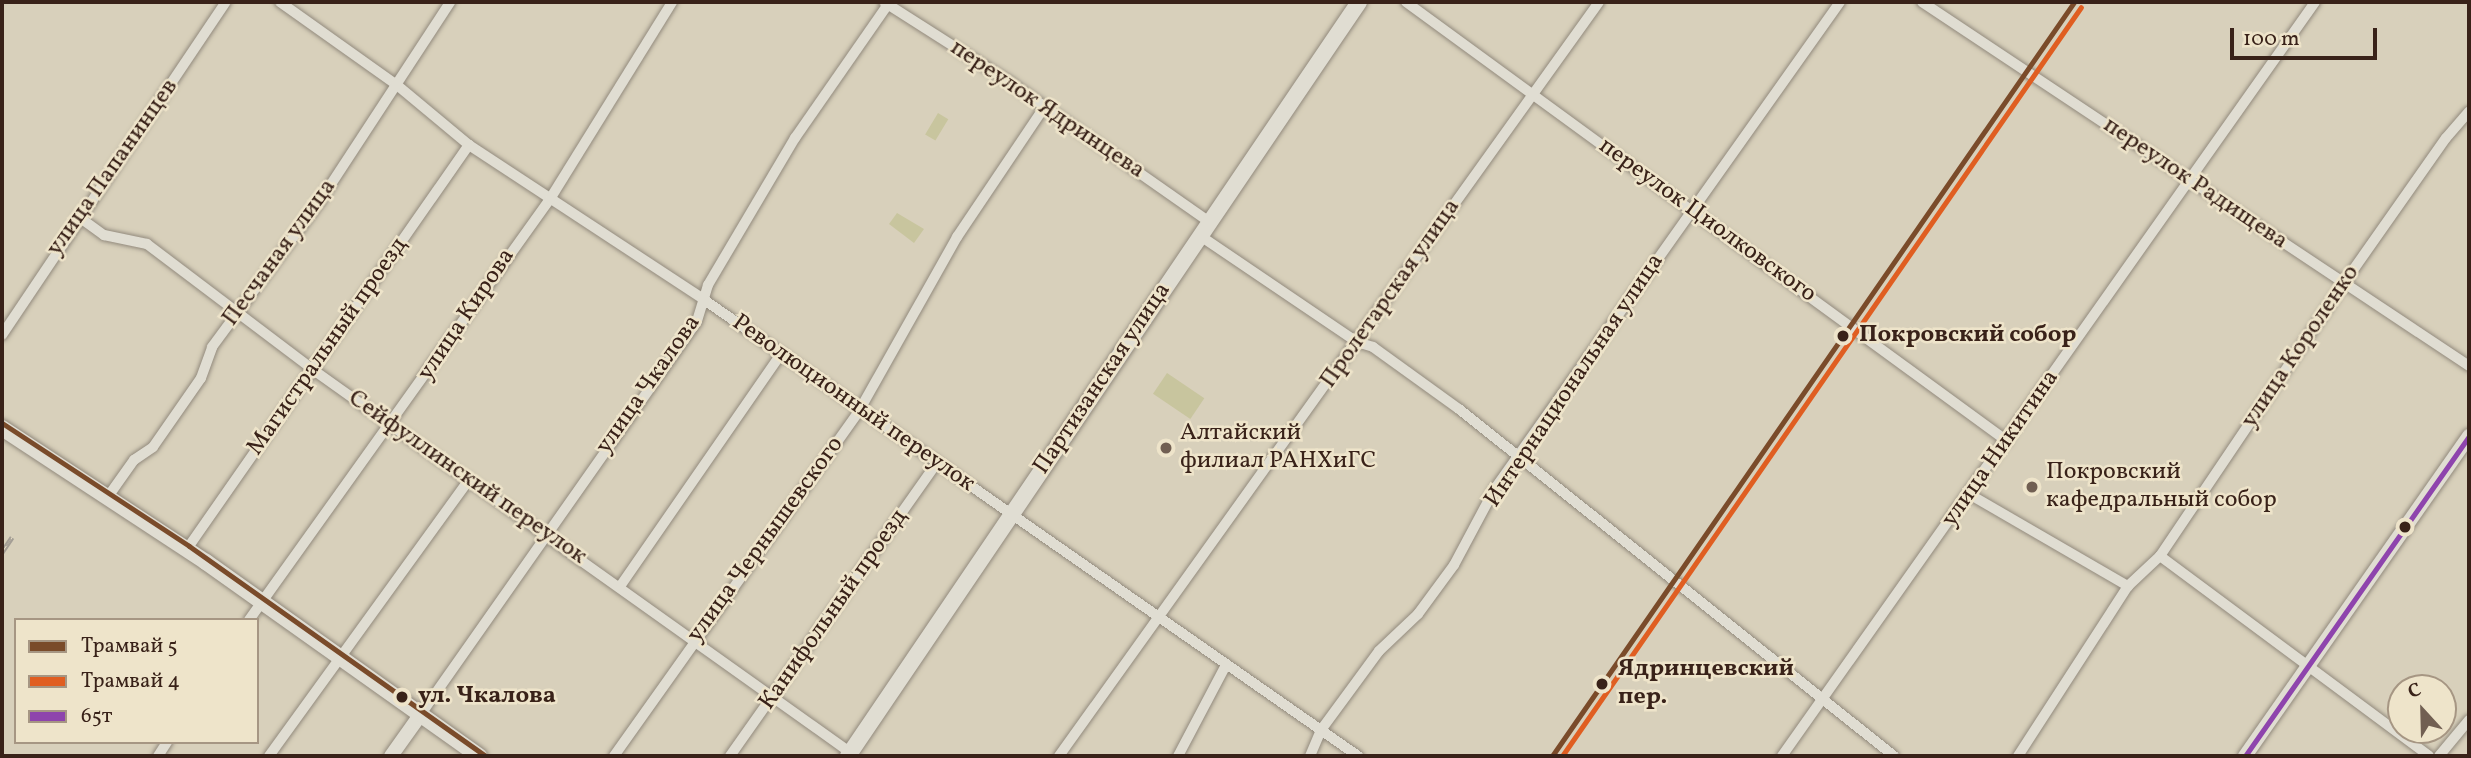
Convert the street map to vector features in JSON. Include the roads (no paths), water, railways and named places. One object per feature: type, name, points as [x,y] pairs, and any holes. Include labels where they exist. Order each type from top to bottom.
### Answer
[{"type":"main road","name":"Партизанская улица","points":[[849,755],[1013,515],[1208,221],[1359,2]]},
{"type":"main road","points":[[2,428],[187,549],[479,756]]},
{"type":"street","name":"улица Папанинцев","points":[[2,335],[226,2]]},
{"type":"street","name":"Революционный переулок","points":[[280,2],[397,85],[469,145],[703,299],[859,411],[1358,756]]},
{"type":"street","name":"Песчаная улица","points":[[107,498],[134,460],[153,447],[201,378],[220,336],[239,316],[397,85],[450,2]]},
{"type":"street","name":"улица Кирова","points":[[250,618],[391,425],[550,199],[672,2]]},
{"type":"street","name":"переулок Циолковского","points":[[1406,2],[2007,441]]},
{"type":"street","name":"Пролетарская улица","points":[[1059,756],[1160,619],[1599,2]]},
{"type":"street","name":"Интернациональная улица","points":[[1310,756],[1321,730],[1379,651],[1418,614],[1454,565],[1519,455],[1840,2]]},
{"type":"street","name":"переулок Радищева","points":[[1922,2],[2469,366]]},
{"type":"street","name":"улица Никитина","points":[[1782,756],[2315,2]]},
{"type":"street","name":"переулок Ядринцева","points":[[886,3],[1045,106],[1208,221]]},
{"type":"street","name":"улица Чкалова","points":[[391,756],[545,532],[697,321],[703,299],[795,138],[886,3]]},
{"type":"street","name":"улица Чернышевского","points":[[614,756],[859,411],[957,237],[1045,106]]},
{"type":"street","name":"улица Короленко","points":[[2018,756],[2128,586],[2160,556],[2344,283],[2446,138],[2469,112]]},
{"type":"street","name":"Магистральный проезд","points":[[187,549],[469,145]]},
{"type":"street","name":"Сейфуллинский переулок","points":[[79,217],[104,235],[147,244],[312,369],[774,695],[849,755]]},
{"type":"street","points":[[1199,235],[1357,342],[1373,347],[1519,455],[1894,756]]},
{"type":"street","points":[[621,585],[781,355]]},
{"type":"street","points":[[2245,756],[2469,436]]},
{"type":"street","name":"Канифольный проезд","points":[[730,756],[936,464]]},
{"type":"street","points":[[269,756],[469,480]]},
{"type":"street","points":[[1969,494],[2128,586]]},
{"type":"street","points":[[2160,556],[2429,756]]},
{"type":"street","points":[[1178,756],[1226,665]]},
{"type":"street","points":[[2439,756],[2469,720]]},
{"type":"railway","points":[[2,552],[12,537]]},
{"type":"tram line","name":"5","points":[[1552,756],[2074,2]]},
{"type":"tram line","name":"4","points":[[1562,756],[2081,7]]},
{"type":"tram line","name":"5","points":[[2,423],[189,546],[486,756]]},
{"type":"place","name":"Покровский собор","points":[[1843,336]]},
{"type":"place","name":"Алтайский филиал РАНХиГС","points":[[1166,448]]},
{"type":"place","name":"Покровский кафедральный собор","points":[[2032,487]]},
{"type":"place","name":"Ядринцевский пер.","points":[[1602,684]]},
{"type":"place","name":"ул. Чкалова","points":[[402,697]]}]
